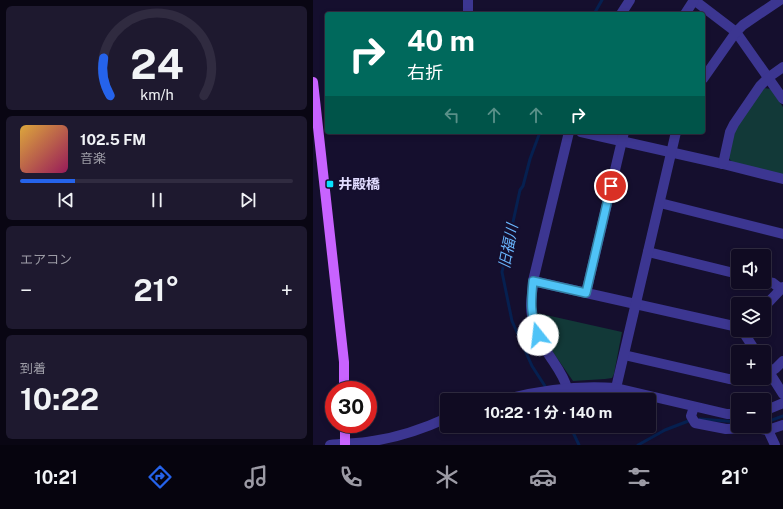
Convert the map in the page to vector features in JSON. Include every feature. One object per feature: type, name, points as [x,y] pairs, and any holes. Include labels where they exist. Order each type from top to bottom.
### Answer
[{"type":"main road","points":[[313,82],[317,157],[344,362],[344,381]]},
{"type":"main road","points":[[345,433],[345,444]]},
{"type":"street","points":[[468,0],[468,12]]},
{"type":"street","points":[[622,12],[630,0]]},
{"type":"street","points":[[686,12],[694,0],[736,32],[783,99]]},
{"type":"street","points":[[705,76],[736,32],[743,25],[780,0]]},
{"type":"street","points":[[723,164],[729,132],[760,86],[783,66]]},
{"type":"street","points":[[563,389],[565,380],[548,354],[533,323],[531,306],[533,281],[569,134]]},
{"type":"street","points":[[602,134],[623,136],[672,152],[783,179]]},
{"type":"street","points":[[616,388],[676,134]]},
{"type":"street","points":[[586,293],[623,136]]},
{"type":"street","points":[[660,203],[783,234]]},
{"type":"street","points":[[648,252],[731,272]]},
{"type":"street","points":[[533,281],[731,325]]},
{"type":"street","points":[[771,283],[782,288],[771,300]]},
{"type":"street","points":[[623,355],[731,379]]},
{"type":"street","points":[[771,368],[783,361]]},
{"type":"street","points":[[771,378],[783,394]]},
{"type":"street","points":[[528,393],[587,387],[616,388],[694,407],[731,414]]},
{"type":"street","points":[[771,408],[783,404]]},
{"type":"street","points":[[694,407],[691,416],[695,423],[731,428]]},
{"type":"street","points":[[330,445],[372,441],[402,435],[422,429],[440,421]]},
{"type":"street","points":[[771,429],[783,425]]},
{"type":"street","points":[[769,433],[775,445]]},
{"type":"green space","points":[[764,88],[771,89],[783,107],[783,175],[732,162],[727,156],[733,132]]},
{"type":"green space","points":[[537,313],[622,332],[612,378],[573,381],[548,345],[540,329]]},
{"type":"waterway","name":"旧福川","points":[[595,12],[602,0]]},
{"type":"waterway","name":"旧福川","points":[[539,134],[530,159],[523,186],[520,190],[502,272],[512,321],[532,366],[549,393]]},
{"type":"waterway","points":[[771,420],[783,416]]},
{"type":"waterway","points":[[700,419],[731,421]]},
{"type":"waterway","points":[[638,445],[665,430],[691,420]]},
{"type":"waterway","name":"旧福川","points":[[573,433],[579,445]]},
{"type":"place","name":"井殿橋","points":[[330,184]]},
{"type":"route","points":[[538,335],[533,323],[531,306],[533,281],[586,293],[611,186]]}]
